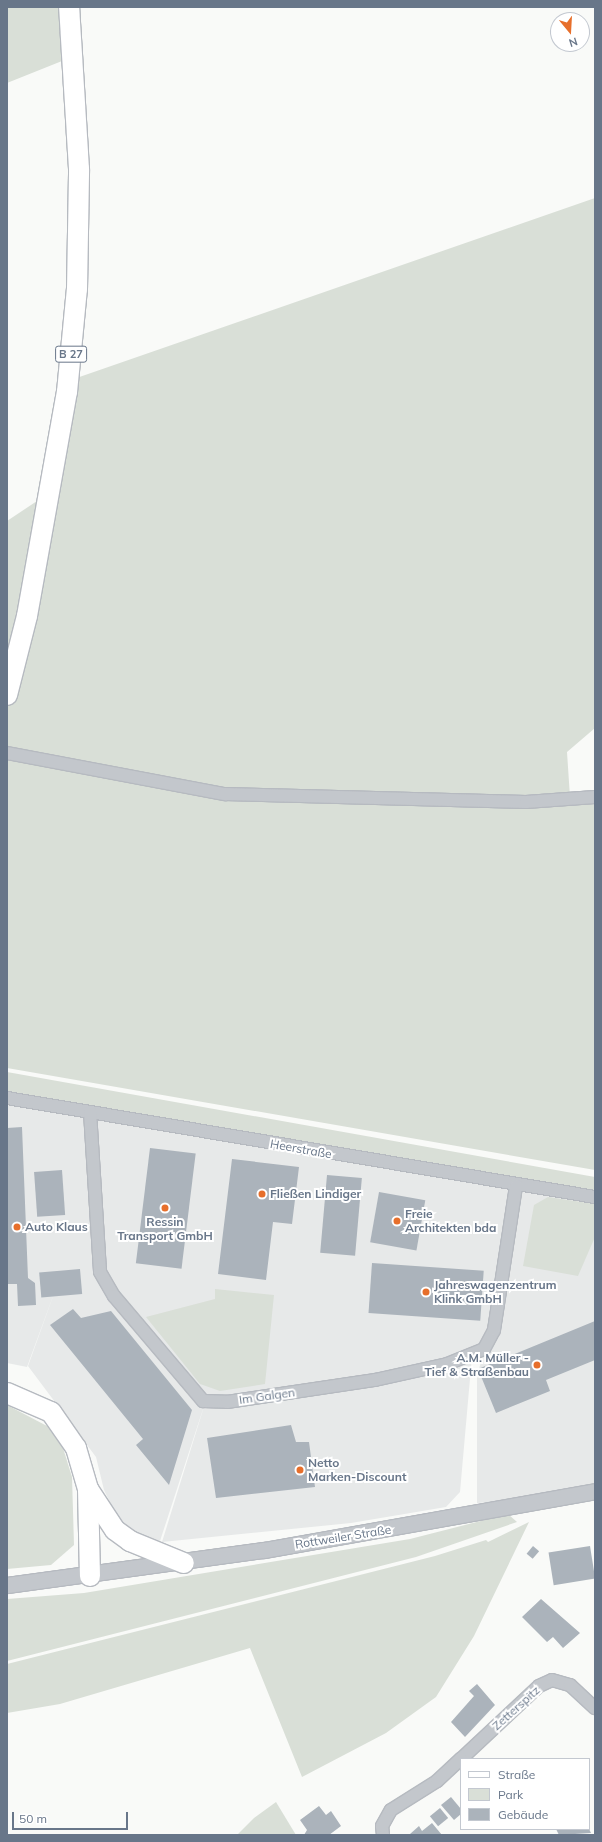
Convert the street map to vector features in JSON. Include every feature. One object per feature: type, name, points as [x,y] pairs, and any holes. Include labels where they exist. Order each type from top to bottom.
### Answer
[{"type":"main road","name":"B 27","points":[[7,695],[51,494],[71,353],[80,169],[69,7]]},
{"type":"main road","points":[[7,1393],[51,1412],[76,1448],[88,1489],[90,1576]]},
{"type":"main road","points":[[88,1489],[115,1530],[125,1538],[184,1563]]},
{"type":"street","points":[[7,753],[225,794],[526,802],[595,797]]},
{"type":"street","name":"Heerstraße","points":[[7,1098],[516,1186],[595,1197]]},
{"type":"street","name":"Im Galgen","points":[[90,1112],[100,1272],[114,1296],[203,1401],[227,1402],[375,1380],[447,1364],[484,1349],[494,1330],[516,1186]]},
{"type":"street","name":"Rottweiler Straße","points":[[7,1585],[90,1576],[184,1563],[390,1530],[595,1491]]},
{"type":"street","name":"Zetterspitz","points":[[462,1758],[539,1686],[552,1680],[570,1686],[595,1708]]},
{"type":"street","name":"Zetterspitz","points":[[383,1835],[382,1826],[390,1810],[437,1781],[460,1760]]},
{"type":"shaded area","points":[[7,1102],[513,1187],[493,1336],[472,1356],[460,1492],[446,1507],[351,1523],[162,1542],[206,1400],[160,1541],[141,1535],[118,1519],[104,1490],[96,1457],[28,1366],[56,1288],[27,1367],[7,1363]]},
{"type":"shaded area","points":[[518,1188],[595,1201],[595,1485],[520,1500],[477,1503],[477,1374],[485,1351]]},
{"type":"green space","points":[[7,7],[60,7],[67,59],[7,83]]},
{"type":"green space","points":[[595,198],[595,728],[567,752],[570,797],[226,792],[7,750],[7,680],[65,382]]},
{"type":"green space","points":[[46,495],[7,658],[7,521]]},
{"type":"green space","points":[[7,755],[224,795],[595,799],[595,1170],[7,1068]]},
{"type":"green space","points":[[7,1072],[595,1177],[595,1193],[7,1096]]},
{"type":"green space","points":[[548,1197],[595,1204],[595,1237],[578,1276],[523,1266],[534,1205]]},
{"type":"green space","points":[[215,1289],[274,1295],[265,1384],[220,1391],[200,1384],[146,1317],[215,1299]]},
{"type":"green space","points":[[7,1405],[47,1426],[63,1448],[72,1477],[74,1545],[51,1565],[7,1569]]},
{"type":"green space","points":[[508,1514],[517,1522],[416,1557],[7,1661],[7,1599],[84,1593],[410,1539]]},
{"type":"green space","points":[[529,1522],[474,1636],[436,1697],[386,1733],[302,1777],[250,1648],[60,1704],[7,1713],[7,1664],[435,1556],[486,1540],[488,1542]]},
{"type":"green space","points":[[276,1802],[296,1835],[237,1835],[254,1818]]},
{"type":"building","name":"Auto Klaus","points":[[22,1127],[28,1278],[35,1283],[36,1305],[18,1306],[17,1284],[7,1284],[7,1128]]},
{"type":"building","name":"Ressin Transport GmbH","points":[[150,1148],[196,1154],[182,1269],[136,1263]]},
{"type":"building","name":"Fließen Lindiger","points":[[232,1159],[299,1167],[292,1224],[273,1222],[266,1280],[218,1274]]},
{"type":"building","points":[[62,1170],[65,1215],[37,1217],[34,1172]]},
{"type":"building","points":[[327,1175],[362,1178],[355,1256],[320,1253]]},
{"type":"building","name":"Freie Architekten bda","points":[[379,1192],[425,1200],[416,1250],[370,1242]]},
{"type":"building","name":"Jahreswagenzentrum Klink GmbH","points":[[372,1263],[484,1271],[480,1321],[369,1313]]},
{"type":"building","points":[[80,1269],[82,1294],[41,1297],[39,1273]]},
{"type":"building","points":[[73,1309],[81,1318],[111,1311],[192,1410],[169,1485],[136,1445],[143,1439],[50,1325]]},
{"type":"building","name":"A.M. Müller - Tief & Straßenbau","points":[[595,1321],[595,1360],[546,1380],[550,1391],[496,1413],[478,1369]]},
{"type":"building","points":[[291,1425],[296,1442],[309,1442],[315,1487],[216,1498],[207,1438]]},
{"type":"building","points":[[533,1546],[539,1551],[533,1559],[527,1554]]},
{"type":"building","points":[[590,1546],[595,1579],[554,1585],[549,1553]]},
{"type":"building","points":[[541,1599],[580,1633],[563,1648],[553,1637],[547,1642],[522,1617]]},
{"type":"building","points":[[477,1684],[495,1705],[465,1737],[451,1722],[474,1696],[469,1691]]},
{"type":"building","points":[[451,1797],[460,1808],[460,1815],[454,1820],[441,1805]]},
{"type":"building","points":[[319,1806],[326,1815],[331,1811],[341,1826],[329,1835],[304,1835],[307,1830],[300,1820]]},
{"type":"building","points":[[440,1808],[448,1818],[438,1826],[430,1816]]},
{"type":"building","points":[[432,1823],[442,1835],[410,1834],[419,1826],[422,1831]]},
{"type":"building","points":[[556,1830],[590,1830],[591,1833],[559,1835]]},
{"type":"place","name":"Fließen Lindiger","points":[[262,1194]]},
{"type":"place","name":"Ressin Transport GmbH","points":[[165,1208]]},
{"type":"place","name":"Freie Architekten bda","points":[[397,1221]]},
{"type":"place","name":"Auto Klaus","points":[[17,1227]]},
{"type":"place","name":"Jahreswagenzentrum Klink GmbH","points":[[426,1292]]},
{"type":"place","name":"A.M. Müller - Tief & Straßenbau","points":[[537,1365]]},
{"type":"place","name":"Netto Marken-Discount","points":[[300,1470]]}]
